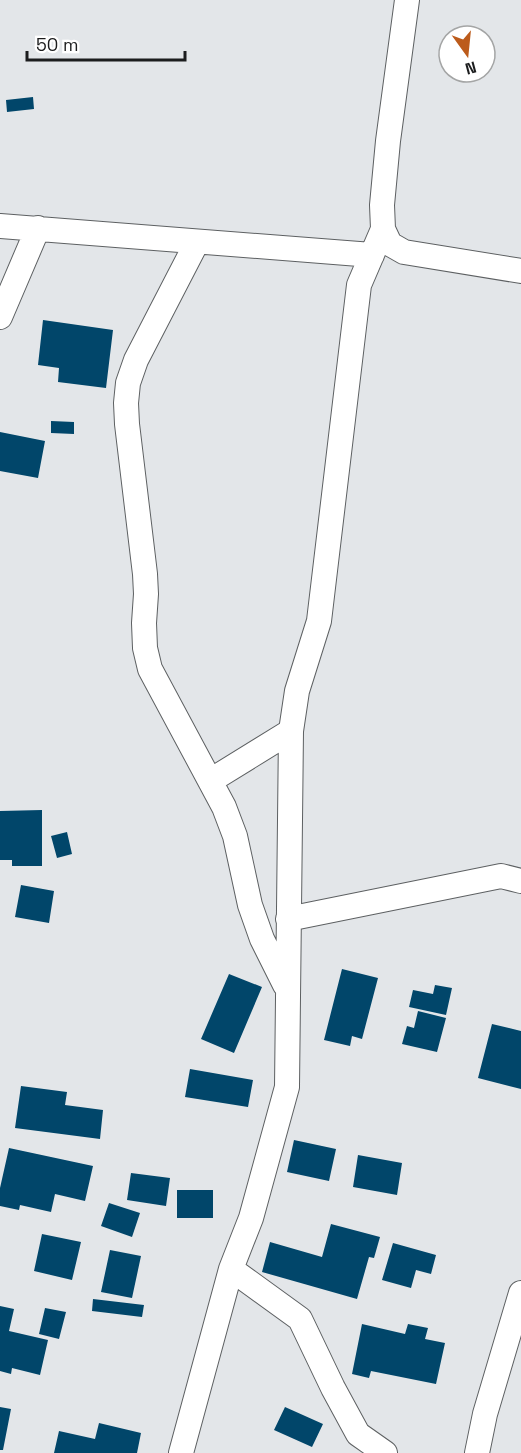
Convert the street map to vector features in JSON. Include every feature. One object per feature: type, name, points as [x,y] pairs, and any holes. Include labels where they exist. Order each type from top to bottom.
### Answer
[{"type":"street","points":[[408,0],[388,141],[382,205],[383,229],[390,244],[404,252],[521,271]]},
{"type":"street","points":[[0,226],[372,255]]},
{"type":"street","points":[[0,317],[38,228]]},
{"type":"street","points":[[181,1453],[231,1269],[251,1218],[287,1088],[291,731],[297,691],[319,621],[359,285],[383,229]]},
{"type":"street","points":[[197,242],[136,360],[128,383],[126,403],[145,574],[145,648],[150,669],[224,807],[235,836],[250,905],[259,930],[288,989]]},
{"type":"street","points":[[210,781],[291,731]]},
{"type":"street","points":[[288,919],[501,876],[521,881]]},
{"type":"street","points":[[231,1269],[300,1319],[358,1434],[385,1453]]},
{"type":"street","points":[[477,1453],[485,1414],[521,1293]]},
{"type":"building","points":[[33,97],[34,109],[7,112],[6,100]]},
{"type":"building","points":[[43,320],[113,330],[106,388],[58,382],[59,368],[38,365]]},
{"type":"building","points":[[51,421],[74,422],[74,434],[51,433]]},
{"type":"building","points":[[0,432],[45,441],[38,478],[0,471]]},
{"type":"building","points":[[42,810],[42,866],[12,866],[12,860],[0,860],[0,811]]},
{"type":"building","points":[[67,832],[72,854],[57,858],[51,836]]},
{"type":"building","points":[[21,885],[54,891],[49,923],[15,917]]},
{"type":"building","points":[[342,969],[378,978],[362,1039],[352,1036],[350,1046],[324,1040]]},
{"type":"building","points":[[229,974],[262,987],[234,1053],[201,1039]]},
{"type":"building","points":[[435,985],[452,988],[446,1015],[409,1007],[413,990],[433,994]]},
{"type":"building","points":[[418,1011],[446,1018],[437,1052],[402,1044],[407,1026],[414,1028]]},
{"type":"building","points":[[492,1024],[521,1031],[521,1089],[478,1078]]},
{"type":"building","points":[[190,1069],[253,1080],[248,1107],[185,1097]]},
{"type":"building","points":[[21,1086],[67,1092],[65,1105],[103,1110],[100,1139],[15,1128]]},
{"type":"building","points":[[294,1140],[336,1149],[329,1181],[287,1172]]},
{"type":"building","points":[[9,1148],[93,1166],[85,1201],[55,1194],[51,1212],[20,1205],[19,1210],[0,1206],[0,1188]]},
{"type":"building","points":[[358,1155],[402,1163],[397,1195],[353,1187]]},
{"type":"building","points":[[131,1173],[170,1178],[166,1206],[127,1200]]},
{"type":"building","points":[[177,1190],[213,1190],[213,1218],[177,1218]]},
{"type":"building","points":[[109,1203],[140,1213],[132,1237],[101,1226]]},
{"type":"building","points":[[331,1224],[380,1237],[374,1258],[369,1257],[357,1299],[262,1272],[270,1242],[322,1257]]},
{"type":"building","points":[[42,1234],[81,1242],[72,1280],[34,1271]]},
{"type":"building","points":[[393,1243],[436,1255],[431,1274],[416,1270],[411,1288],[382,1280]]},
{"type":"building","points":[[110,1250],[141,1256],[132,1298],[101,1292]]},
{"type":"building","points":[[93,1299],[144,1305],[142,1317],[92,1311]]},
{"type":"building","points":[[0,1306],[14,1309],[9,1331],[48,1340],[40,1375],[12,1368],[11,1374],[0,1371]]},
{"type":"building","points":[[45,1308],[66,1312],[59,1339],[39,1334]]},
{"type":"building","points":[[362,1324],[405,1334],[408,1324],[428,1328],[425,1339],[445,1343],[436,1384],[371,1371],[369,1378],[352,1374]]},
{"type":"building","points":[[0,1407],[11,1409],[3,1450],[0,1450]]},
{"type":"building","points":[[285,1407],[323,1424],[312,1447],[274,1430]]},
{"type":"building","points":[[99,1423],[141,1433],[137,1453],[54,1453],[59,1431],[95,1439]]}]
